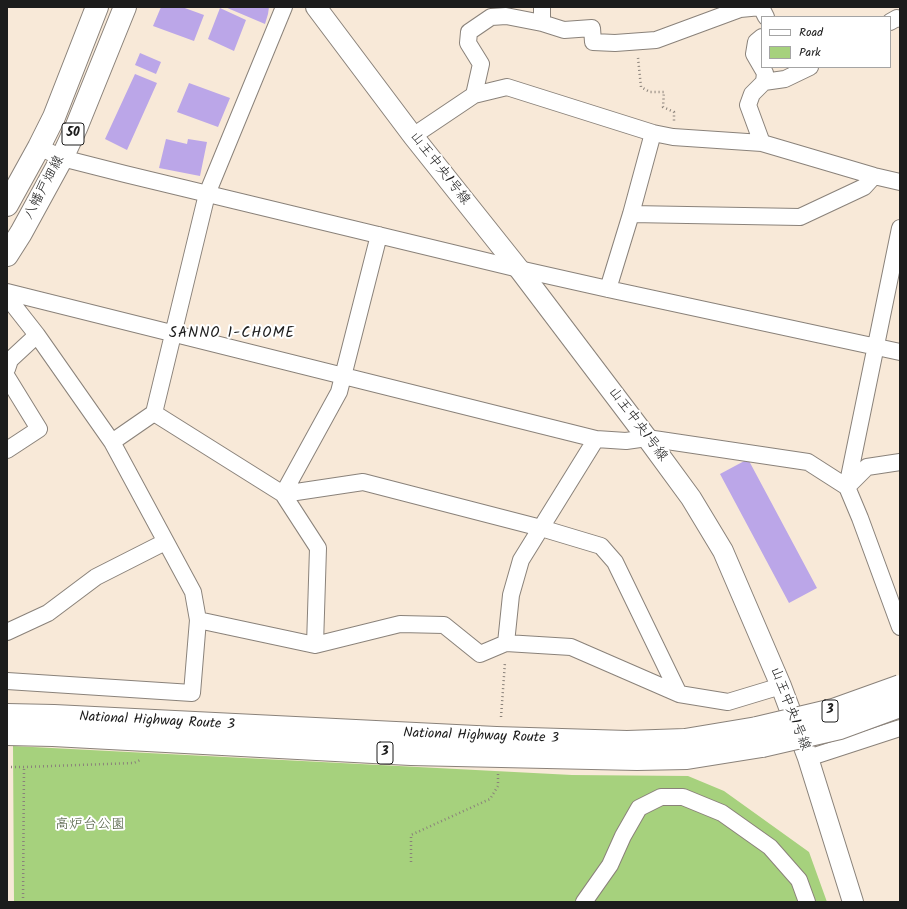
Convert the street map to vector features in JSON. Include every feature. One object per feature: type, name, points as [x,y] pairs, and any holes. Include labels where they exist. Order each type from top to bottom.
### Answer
[{"type":"main road","name":"八幡戸畑線","points":[[7,205],[54,117],[97,7]]},
{"type":"main road","name":"八幡戸畑線","points":[[7,255],[21,233],[62,158],[76,128],[125,7]]},
{"type":"main road","name":"National Highway Route 3","points":[[7,734],[53,735],[411,754],[637,759],[687,758],[760,737],[900,686]]},
{"type":"main road","name":"National Highway Route 3","points":[[7,715],[54,716],[496,738],[627,742],[760,737],[840,728],[900,706]]},
{"type":"street","points":[[112,442],[154,413],[207,194],[284,7]]},
{"type":"street","name":"山王中央1号線","points":[[316,7],[413,136],[519,269],[647,438],[691,498],[723,551],[780,686],[808,758],[853,902]]},
{"type":"street","points":[[542,7],[542,23]]},
{"type":"street","points":[[474,95],[480,64],[468,43],[469,32],[491,17],[506,16],[542,23],[564,30],[592,28],[593,42],[615,43],[656,40],[739,8],[761,7],[766,16]]},
{"type":"street","points":[[891,21],[897,18],[900,19]]},
{"type":"street","points":[[761,38],[756,42],[754,54],[761,66]]},
{"type":"street","points":[[762,68],[765,73],[764,82]]},
{"type":"street","points":[[762,143],[748,105],[752,94],[764,82],[785,79],[808,68]]},
{"type":"street","points":[[413,136],[474,95],[507,86],[653,133],[673,137],[762,143],[874,176],[900,182]]},
{"type":"street","points":[[608,289],[631,214],[653,133]]},
{"type":"street","points":[[39,147],[62,158],[519,269],[900,352]]},
{"type":"street","points":[[631,214],[800,217],[864,187],[874,176]]},
{"type":"street","points":[[900,228],[847,487],[900,627]]},
{"type":"street","points":[[283,494],[339,392],[379,235]]},
{"type":"street","points":[[9,293],[596,439],[626,441],[647,438],[808,462],[847,487]]},
{"type":"street","points":[[7,681],[192,693],[198,620],[193,592],[112,442],[37,335],[15,307],[9,293]]},
{"type":"street","points":[[7,370],[10,360],[37,335]]},
{"type":"street","points":[[7,377],[39,429],[7,450]]},
{"type":"street","points":[[154,413],[283,494],[318,548],[315,645]]},
{"type":"street","points":[[506,642],[511,595],[521,560],[596,439]]},
{"type":"street","points":[[847,487],[867,467],[900,462]]},
{"type":"street","points":[[283,494],[363,482],[541,528],[600,546],[615,562],[679,694]]},
{"type":"street","points":[[7,632],[48,613],[96,577],[166,542]]},
{"type":"street","points":[[198,620],[315,645],[400,624],[444,625],[480,654],[506,642],[571,647],[679,694],[728,702],[780,686]]},
{"type":"street","points":[[808,758],[900,728]]},
{"type":"street","points":[[584,902],[610,864],[623,836],[639,808],[661,797],[683,797],[722,813],[770,847],[799,880],[807,902]]},
{"type":"path","points":[[637,41],[641,87],[650,92],[664,92],[664,107],[674,112],[673,137]]},
{"type":"path","points":[[501,717],[506,642]]},
{"type":"path","points":[[7,766],[24,767],[134,763],[146,758]]},
{"type":"path","points":[[23,902],[24,767]]},
{"type":"path","points":[[411,862],[411,835],[490,799],[498,786],[498,772]]},
{"type":"green space","name":"高炉台公園","points":[[13,746],[572,775],[688,776],[724,791],[809,852],[827,902],[14,902]]},
{"type":"building","points":[[161,7],[182,7],[204,15],[194,41],[153,26]]},
{"type":"building","points":[[225,7],[269,7],[265,24]]},
{"type":"building","points":[[220,8],[246,20],[234,51],[208,39]]},
{"type":"building","points":[[140,53],[161,62],[156,74],[135,65]]},
{"type":"building","points":[[135,74],[157,83],[127,150],[105,139]]},
{"type":"building","points":[[189,83],[230,98],[218,127],[177,112]]},
{"type":"building","points":[[166,139],[187,144],[188,139],[207,142],[200,176],[159,168]]},
{"type":"building","points":[[748,459],[817,588],[789,603],[720,474]]},
{"type":"district","name":"SANNO 1-CHOME","points":[[232,334]]}]
